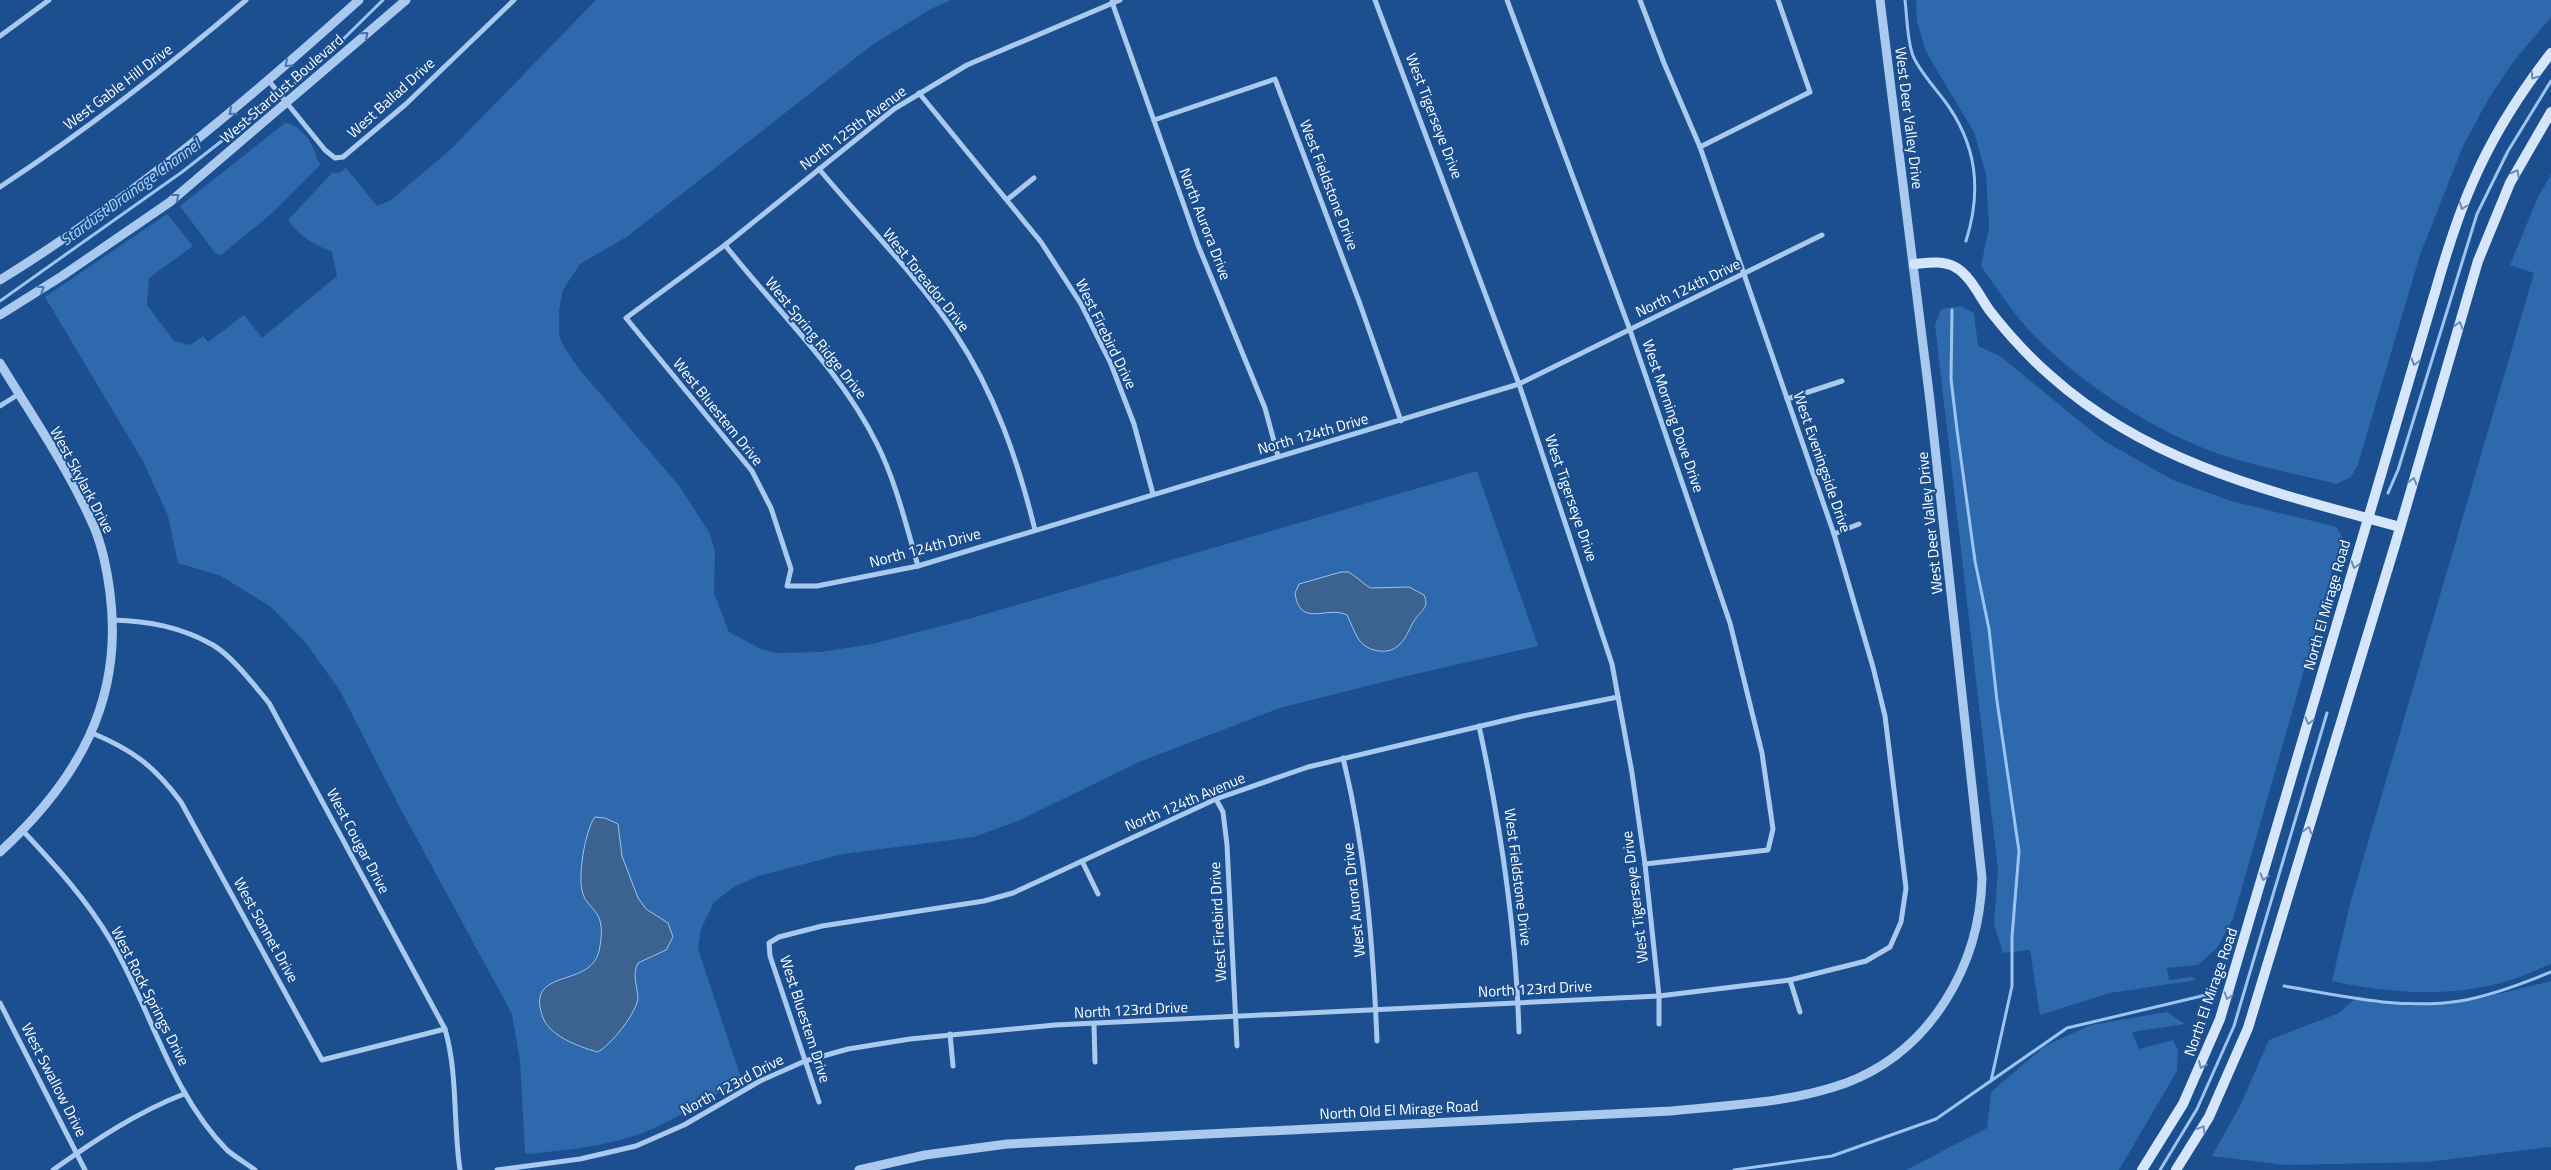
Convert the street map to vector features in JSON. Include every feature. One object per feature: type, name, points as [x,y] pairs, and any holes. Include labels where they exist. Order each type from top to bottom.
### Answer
[{"type":"main road","name":"North El Mirage Road","points":[[2142,1170],[2183,1104],[2220,1020],[2236,972],[2446,255],[2472,184],[2503,123],[2551,53]]},
{"type":"main road","points":[[2176,1170],[2209,1117],[2225,1084],[2257,1004],[2488,234],[2517,169],[2551,112]]},
{"type":"main road","points":[[1914,264],[1942,263],[1961,272],[2013,337],[2052,377],[2095,410],[2147,442],[2193,465],[2230,478],[2400,527]]},
{"type":"street","points":[[0,36],[49,0]]},
{"type":"street","name":"West Gable Hill Drive","points":[[0,187],[48,155],[154,76],[246,0]]},
{"type":"street","name":"West Stardust Boulevard","points":[[0,280],[178,157],[269,81],[359,0]]},
{"type":"street","name":"West Stardust Boulevard","points":[[0,315],[62,276],[170,202],[406,0]]},
{"type":"street","name":"West Ballad Drive","points":[[269,81],[325,150],[335,158],[343,157],[406,104],[514,0]]},
{"type":"street","name":"North 125th Avenue","points":[[626,318],[725,245],[819,169],[919,93],[967,64],[1120,0]]},
{"type":"street","name":"West Tigerseye Drive","points":[[1375,0],[1519,384],[1602,628],[1618,697],[1645,864],[1659,996],[1660,1024]]},
{"type":"street","name":"West Morning Dove Drive","points":[[1507,0],[1630,330],[1730,624],[1762,753],[1773,829],[1768,850],[1645,864]]},
{"type":"street","name":"West Eveningside Drive","points":[[1640,0],[1664,63],[1700,147],[1834,534],[1873,668],[1885,716],[1906,888],[1901,922],[1890,947]]},
{"type":"street","points":[[1700,147],[1810,92],[1778,0]]},
{"type":"street","name":"West Deer Valley Drive","points":[[1880,0],[1914,264],[1982,878],[1980,912],[1972,947],[1953,990],[1923,1031]]},
{"type":"street","name":"North Aurora Drive","points":[[1112,2],[1198,245],[1265,408],[1278,456]]},
{"type":"street","name":"West Fieldstone Drive","points":[[1154,120],[1275,79],[1360,304],[1401,421]]},
{"type":"street","name":"West Firebird Drive","points":[[919,93],[1008,199],[1041,242],[1081,304],[1111,364],[1134,424],[1153,494]]},
{"type":"street","name":"West Toreador Drive","points":[[819,169],[908,271],[955,333],[994,404],[1016,462],[1035,530]]},
{"type":"street","points":[[1008,199],[1034,178]]},
{"type":"street","name":"North 124th Drive","points":[[788,586],[817,586],[918,566],[1519,384],[1822,235]]},
{"type":"street","name":"West Spring Ridge Drive","points":[[725,245],[809,346],[859,412],[877,444],[897,492],[918,566]]},
{"type":"street","name":"West Bluestem Drive","points":[[626,318],[752,471],[770,508],[791,569],[788,586]]},
{"type":"street","name":"West Skylark Drive","points":[[0,363],[69,477],[94,527],[103,553],[113,620],[108,677],[92,732],[76,764],[62,786],[23,831],[0,852]]},
{"type":"street","points":[[1787,399],[1842,381]]},
{"type":"street","points":[[0,406],[19,394]]},
{"type":"street","points":[[1834,534],[1859,524]]},
{"type":"street","name":"West Cougar Drive","points":[[113,620],[147,621],[179,630],[214,646],[247,676],[269,703],[445,1029],[452,1054],[454,1105],[460,1170]]},
{"type":"street","name":"North 124th Avenue","points":[[769,943],[779,937],[822,926],[984,901],[1013,893],[1216,799],[1308,768],[1479,726],[1618,697]]},
{"type":"street","name":"West Fieldstone Drive","points":[[1479,726],[1501,833],[1514,937],[1519,1032]]},
{"type":"street","name":"West Sonnet Drive","points":[[92,732],[120,745],[160,774],[181,802],[322,1060],[445,1029]]},
{"type":"street","name":"West Aurora Drive","points":[[1343,758],[1359,832],[1366,882],[1377,1041]]},
{"type":"street","name":"West Firebird Drive","points":[[1216,799],[1223,812],[1227,845],[1237,1046]]},
{"type":"street","name":"West Rock Springs Drive","points":[[23,831],[67,878],[111,940],[148,1014],[184,1094],[228,1151],[255,1170]]},
{"type":"street","points":[[1082,861],[1098,894]]},
{"type":"street","name":"West Bluestem Drive","points":[[769,943],[770,956],[819,1102]]},
{"type":"street","name":"North 123rd Drive","points":[[497,1170],[606,1154],[650,1141],[722,1104],[760,1081],[805,1061],[848,1049],[950,1034],[1055,1026],[1659,996],[1790,980],[1866,960],[1890,947]]},
{"type":"street","points":[[1790,980],[1800,1012]]},
{"type":"street","name":"West Swallow Drive","points":[[0,1003],[85,1170]]},
{"type":"street","points":[[1094,1025],[1095,1062]]},
{"type":"street","name":"North Old El Mirage Road","points":[[859,1170],[925,1155],[1008,1144],[1662,1111],[1778,1099],[1825,1089],[1860,1077],[1888,1060],[1923,1031]]},
{"type":"street","points":[[950,1034],[953,1066]]},
{"type":"street","points":[[53,1170],[159,1104],[184,1094]]},
{"type":"shaded area","points":[[596,0],[951,0],[931,9],[872,45],[628,236],[580,264],[563,290],[559,310],[559,336],[565,349],[580,370],[680,487],[709,532],[715,551],[714,593],[729,632],[761,649],[777,653],[821,652],[872,644],[972,618],[1477,471],[1538,646],[1280,708],[1139,762],[1020,820],[974,837],[843,854],[758,876],[734,887],[714,902],[701,929],[698,949],[742,1081],[651,1130],[637,1135],[597,1145],[528,1154],[525,1153],[520,1061],[512,1014],[398,804],[340,691],[306,643],[271,607],[221,576],[178,563],[168,516],[144,463],[45,297],[167,214],[193,246],[149,278],[147,305],[174,341],[190,345],[203,336],[208,342],[244,315],[262,338],[337,276],[332,252],[307,239],[288,220],[332,173],[339,173],[346,168],[377,206],[391,200],[450,150]]},
{"type":"shaded area","points":[[1916,0],[2551,0],[2551,17],[2514,61],[2489,98],[2463,146],[2420,255],[2358,464],[2351,477],[2336,484],[2264,467],[2195,445],[2140,417],[2113,400],[2087,382],[2040,342],[2021,321],[1981,266],[1989,227],[1986,174],[1974,132],[1926,52],[1917,21]]},
{"type":"shaded area","points":[[285,123],[294,126],[306,137],[321,164],[271,214],[221,255],[216,254],[180,206]]},
{"type":"shaded area","points":[[2551,174],[2551,964],[2522,976],[2483,987],[2440,992],[2396,991],[2332,981],[2350,904],[2534,273],[2510,265],[2537,199]]},
{"type":"shaded area","points":[[1961,306],[1974,313],[1978,346],[2000,356],[2104,441],[2173,480],[2231,501],[2337,527],[2342,537],[2233,919],[2217,948],[2198,965],[2167,968],[2169,980],[2191,977],[2197,980],[2110,993],[2040,1015],[2030,950],[2003,953],[1994,924],[1998,870],[1935,325],[1941,309]]},
{"type":"shaded area","points":[[1341,572],[1349,572],[1370,588],[1409,587],[1424,595],[1426,603],[1424,609],[1414,621],[1404,639],[1395,648],[1379,651],[1363,644],[1354,631],[1347,615],[1331,612],[1315,614],[1302,610],[1295,593],[1299,584]]},
{"type":"shaded area","points":[[595,817],[605,818],[618,824],[622,856],[638,898],[646,909],[668,923],[673,937],[666,950],[638,963],[635,976],[637,1003],[616,1036],[597,1052],[581,1047],[550,1029],[542,1015],[540,1000],[544,989],[552,983],[587,969],[595,960],[600,946],[599,918],[588,903],[581,887],[585,843],[591,823]]},
{"type":"shaded area","points":[[2551,981],[2551,1147],[2427,1162],[2286,1165],[2212,1156],[2240,1106],[2269,1040],[2339,1013],[2358,996],[2409,1006],[2482,998]]},
{"type":"shaded area","points":[[2167,1012],[2185,1024],[2132,1032],[2139,1049],[2173,1040],[2178,1050],[2177,1071],[2119,1170],[1906,1170],[1987,1128],[1991,1092],[2045,1046],[2091,1025]]},
{"type":"waterway","name":"Stardust Drainage Channel","points":[[292,86],[323,59],[383,0]]},
{"type":"waterway","points":[[1905,0],[1909,40],[1914,59],[1955,117],[1964,133],[1970,151],[1975,186],[1974,204],[1966,241]]},
{"type":"waterway","points":[[2388,493],[2398,470],[2477,214],[2508,151],[2551,81]]},
{"type":"waterway","name":"Stardust Drainage Channel","points":[[0,301],[182,172],[273,101]]},
{"type":"waterway","points":[[1952,310],[1951,379],[1957,430],[1975,561],[1989,629],[1997,701],[2019,851],[2012,937],[2012,986],[1991,1081]]},
{"type":"waterway","points":[[2160,1170],[2197,1109],[2234,1026],[2327,713]]},
{"type":"waterway","points":[[2284,986],[2371,1001],[2416,1004],[2438,1003],[2460,1001],[2495,993],[2551,972]]},
{"type":"waterway","points":[[1734,1170],[1832,1156],[1936,1119],[2067,1028],[2206,995]]}]
